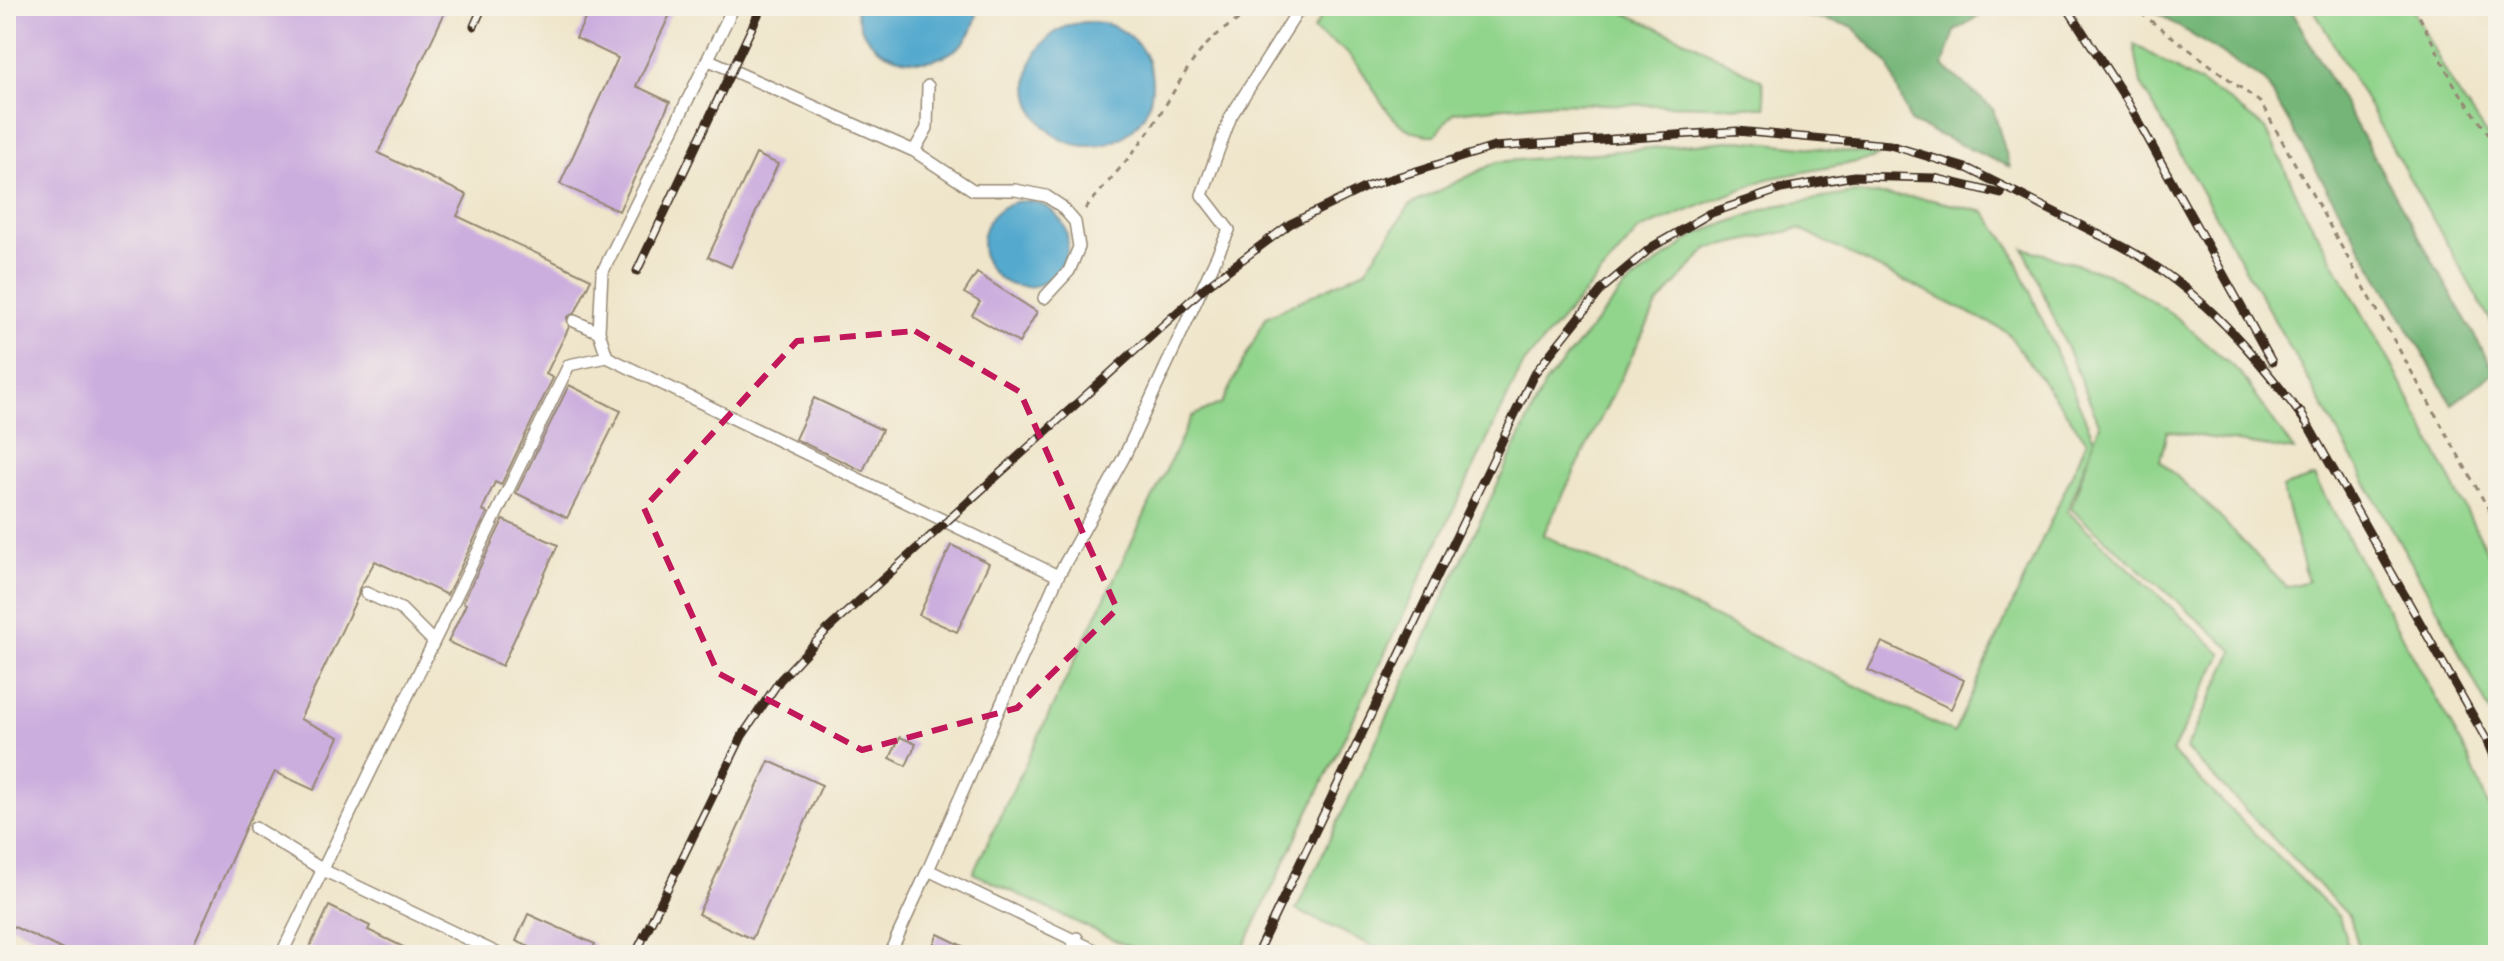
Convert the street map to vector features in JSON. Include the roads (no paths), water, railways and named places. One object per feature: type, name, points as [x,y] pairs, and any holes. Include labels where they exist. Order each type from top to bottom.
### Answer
[{"type":"lane","points":[[607,357],[599,332],[602,273],[734,6]]},
{"type":"lane","points":[[889,955],[1058,576],[1124,457],[1229,230],[1202,195],[1231,116],[1301,6]]},
{"type":"lane","points":[[709,60],[914,151],[973,190],[1015,190],[1046,196],[1061,206],[1075,222],[1079,247],[1069,271],[1044,298]]},
{"type":"lane","points":[[914,151],[927,128],[928,86]]},
{"type":"lane","points":[[574,321],[599,332]]},
{"type":"lane","points":[[281,955],[569,365],[607,357],[1058,576]]},
{"type":"lane","points":[[366,593],[401,609],[434,642]]},
{"type":"lane","points":[[255,828],[323,870],[501,955]]},
{"type":"lane","points":[[928,870],[1077,938],[1105,955]]},
{"type":"lane","points":[[1069,955],[1077,938]]},
{"type":"water","points":[[856,6],[979,6],[972,30],[959,46],[943,56],[924,61],[905,60],[886,53],[871,42],[860,26]]},
{"type":"water","points":[[1090,22],[1114,27],[1134,40],[1147,60],[1152,84],[1147,108],[1134,128],[1114,141],[1090,146],[1066,141],[1046,128],[1033,108],[1028,84],[1033,60],[1046,40],[1066,27]]},
{"type":"water","points":[[1025,201],[1049,208],[1061,220],[1068,244],[1061,268],[1049,280],[1025,287],[1001,280],[989,268],[982,244],[989,220],[1001,208]]},
{"type":"railway","points":[[474,26],[483,6]]},
{"type":"railway","points":[[637,271],[762,6]]},
{"type":"railway","points":[[2066,6],[2126,99],[2272,362]]},
{"type":"railway","points":[[635,955],[742,736],[780,680],[827,630],[1204,288],[1290,224],[1368,186],[1494,147],[1737,131],[1890,145],[1969,169],[2106,238]]},
{"type":"railway","points":[[1256,955],[1534,374],[1603,288],[1652,247],[1711,213],[1781,189],[1854,176],[1935,178],[2001,194]]},
{"type":"railway","points":[[2097,234],[2129,250],[2187,290],[2262,365],[2305,421]]},
{"type":"railway","points":[[2300,411],[2486,739],[2498,768]]}]
